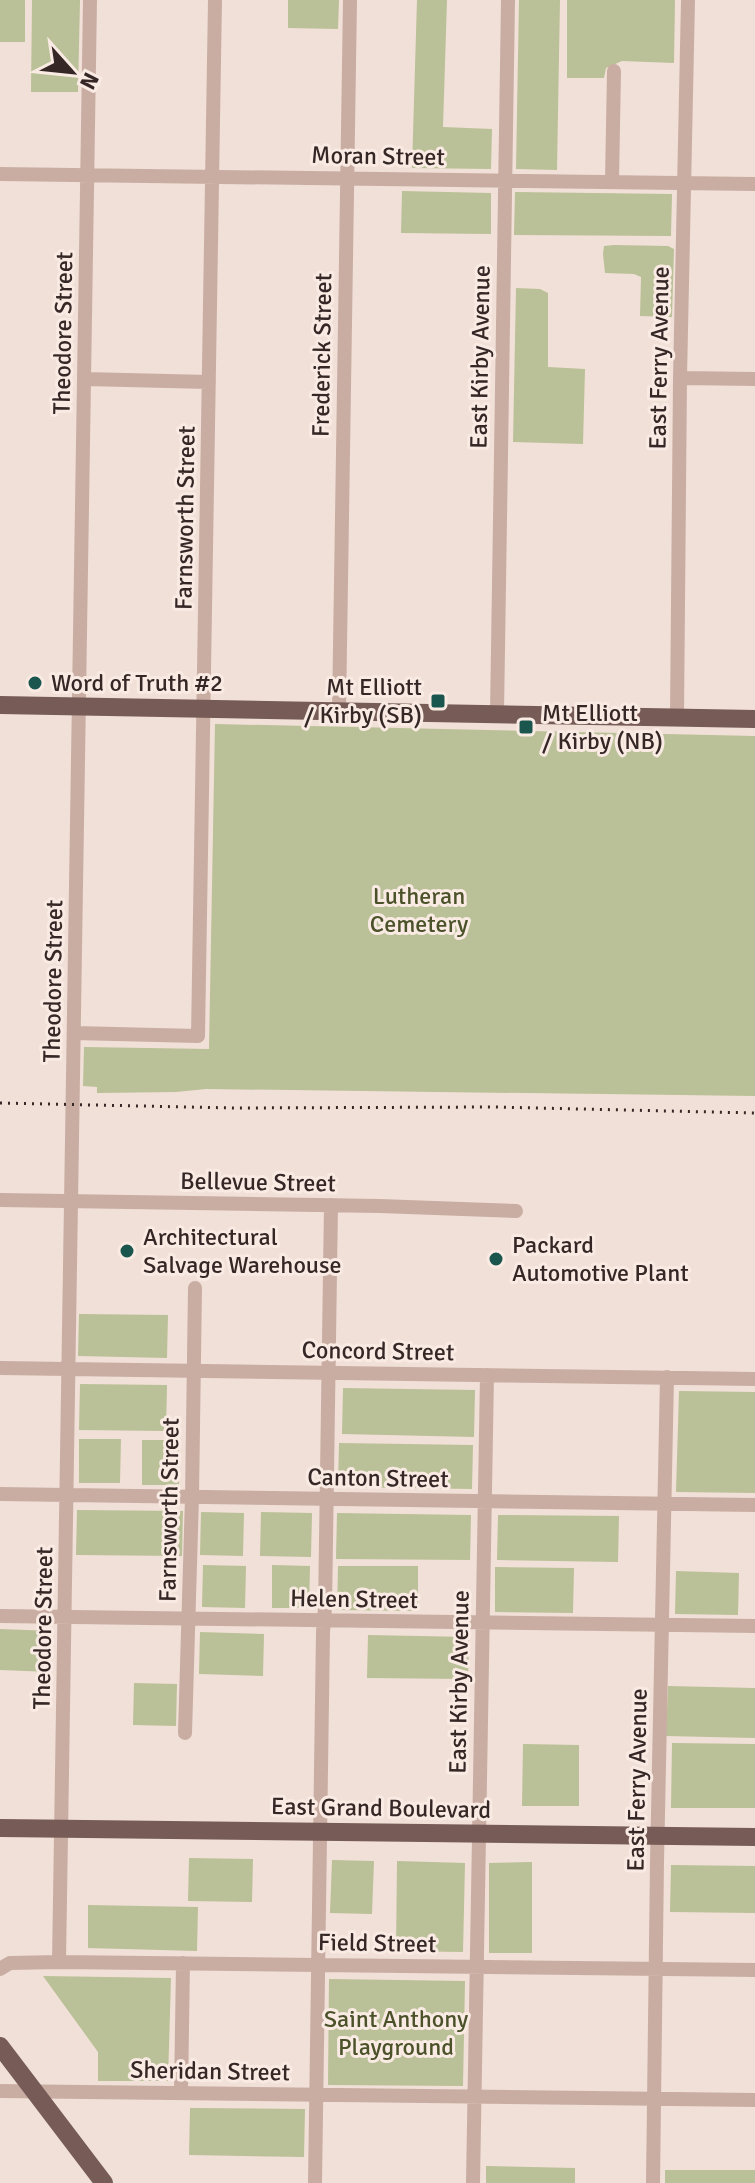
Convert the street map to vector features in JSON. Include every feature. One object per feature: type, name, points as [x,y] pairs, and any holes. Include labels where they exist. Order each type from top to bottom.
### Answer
[{"type":"main road","points":[[0,705],[755,719]]},
{"type":"main road","name":"East Grand Boulevard","points":[[2,1827],[755,1837]]},
{"type":"main road","points":[[0,2046],[104,2183]]},
{"type":"street","name":"Theodore Street","points":[[59,1962],[90,0]]},
{"type":"street","name":"Farnsworth Street","points":[[74,1033],[198,1036],[215,0]]},
{"type":"street","name":"Frederick Street","points":[[339,711],[350,0]]},
{"type":"street","name":"East Kirby Avenue","points":[[497,714],[508,0]]},
{"type":"street","name":"East Ferry Avenue","points":[[677,717],[688,0]]},
{"type":"street","points":[[612,181],[614,71]]},
{"type":"street","name":"Moran Street","points":[[0,174],[755,184]]},
{"type":"street","points":[[680,378],[755,379]]},
{"type":"street","points":[[85,379],[209,382]]},
{"type":"street","name":"Bellevue Street","points":[[0,1200],[516,1211]]},
{"type":"street","points":[[315,2183],[331,1205]]},
{"type":"street","name":"Farnsworth Street","points":[[185,1733],[195,1288]]},
{"type":"street","name":"Concord Street","points":[[0,1368],[755,1379]]},
{"type":"street","name":"East Kirby Avenue","points":[[473,2183],[487,1375]]},
{"type":"street","name":"East Ferry Avenue","points":[[653,2183],[667,1377]]},
{"type":"street","name":"Canton Street","points":[[0,1494],[755,1505]]},
{"type":"street","name":"Helen Street","points":[[0,1616],[755,1626]]},
{"type":"street","name":"Field Street","points":[[0,1969],[10,1963],[59,1962],[755,1970]]},
{"type":"street","points":[[181,2093],[183,1963]]},
{"type":"street","name":"Sheridan Street","points":[[0,2091],[755,2100]]},
{"type":"green space","points":[[0,0],[25,0],[25,42],[0,42]]},
{"type":"green space","points":[[32,0],[80,0],[78,92],[31,92]]},
{"type":"green space","points":[[288,0],[339,0],[338,29],[288,28]]},
{"type":"green space","points":[[417,0],[447,0],[443,127],[492,129],[491,169],[412,168]]},
{"type":"green space","points":[[519,0],[560,0],[557,170],[516,169]]},
{"type":"green space","points":[[567,0],[675,0],[674,63],[622,61],[606,68],[604,78],[567,78]]},
{"type":"green space","points":[[402,191],[491,193],[491,234],[401,233]]},
{"type":"green space","points":[[515,192],[672,194],[671,236],[514,235]]},
{"type":"green space","points":[[604,246],[668,246],[674,249],[672,317],[640,316],[641,277],[605,273]]},
{"type":"green space","points":[[516,288],[540,289],[548,293],[548,367],[585,369],[583,444],[513,442]]},
{"type":"green space","name":"Lutheran Cemetery","points":[[215,724],[755,736],[755,1096],[206,1089],[97,1093],[97,1087],[83,1086],[84,1047],[209,1049]]},
{"type":"green space","points":[[79,1314],[168,1315],[167,1358],[78,1356]]},
{"type":"green space","points":[[80,1384],[167,1385],[166,1431],[79,1430]]},
{"type":"green space","points":[[343,1388],[475,1390],[474,1437],[342,1434]]},
{"type":"green space","points":[[679,1391],[755,1392],[755,1493],[676,1492]]},
{"type":"green space","points":[[79,1439],[121,1439],[120,1483],[79,1483]]},
{"type":"green space","points":[[142,1440],[179,1440],[179,1485],[142,1485]]},
{"type":"green space","points":[[339,1443],[473,1445],[472,1489],[338,1487]]},
{"type":"green space","points":[[77,1510],[183,1511],[182,1556],[76,1555]]},
{"type":"green space","points":[[201,1512],[244,1513],[243,1556],[200,1555]]},
{"type":"green space","points":[[261,1512],[312,1513],[311,1557],[260,1556]]},
{"type":"green space","points":[[337,1513],[471,1515],[470,1560],[336,1559]]},
{"type":"green space","points":[[498,1515],[619,1516],[618,1562],[497,1560]]},
{"type":"green space","points":[[203,1565],[246,1566],[245,1608],[202,1607]]},
{"type":"green space","points":[[272,1565],[310,1566],[309,1608],[272,1608]]},
{"type":"green space","points":[[338,1566],[418,1566],[418,1611],[337,1610]]},
{"type":"green space","points":[[495,1567],[574,1568],[573,1613],[495,1612]]},
{"type":"green space","points":[[676,1571],[739,1573],[738,1615],[675,1614]]},
{"type":"green space","points":[[0,1629],[52,1631],[51,1672],[0,1670]]},
{"type":"green space","points":[[200,1632],[264,1634],[263,1676],[199,1674]]},
{"type":"green space","points":[[368,1635],[469,1637],[468,1679],[367,1678]]},
{"type":"green space","points":[[134,1683],[177,1684],[176,1726],[133,1725]]},
{"type":"green space","points":[[668,1686],[755,1688],[755,1738],[666,1736]]},
{"type":"green space","points":[[672,1743],[755,1744],[755,1808],[671,1808]]},
{"type":"green space","points":[[523,1744],[579,1745],[579,1806],[522,1806]]},
{"type":"green space","points":[[189,1858],[253,1859],[252,1902],[188,1901]]},
{"type":"green space","points":[[332,1860],[374,1861],[372,1914],[330,1913]]},
{"type":"green space","points":[[397,1861],[465,1863],[463,1952],[396,1951]]},
{"type":"green space","points":[[532,1862],[532,1953],[489,1953],[489,1863]]},
{"type":"green space","points":[[671,1865],[755,1866],[755,1913],[670,1912]]},
{"type":"green space","points":[[88,1905],[198,1907],[197,1951],[88,1948]]},
{"type":"green space","points":[[43,1976],[171,1978],[168,2081],[98,2081],[98,2052]]},
{"type":"green space","name":"Saint Anthony Playground","points":[[329,1979],[465,1981],[463,2086],[328,2085]]},
{"type":"green space","points":[[190,2108],[305,2109],[304,2157],[189,2155]]},
{"type":"green space","points":[[486,2166],[575,2168],[575,2183],[486,2183]]},
{"type":"green space","points":[[665,2170],[755,2170],[755,2183],[665,2183]]},
{"type":"railway","points":[[0,1103],[234,1108],[494,1107],[755,1113]]},
{"type":"place","name":"Word of Truth #2","points":[[35,683]]},
{"type":"place","name":"Mt Elliott / Kirby (SB)","points":[[438,701]]},
{"type":"place","name":"Mt Elliott / Kirby (NB)","points":[[526,727]]},
{"type":"place","name":"Architectural Salvage Warehouse","points":[[127,1251]]},
{"type":"place","name":"Packard Automotive Plant","points":[[496,1259]]}]
